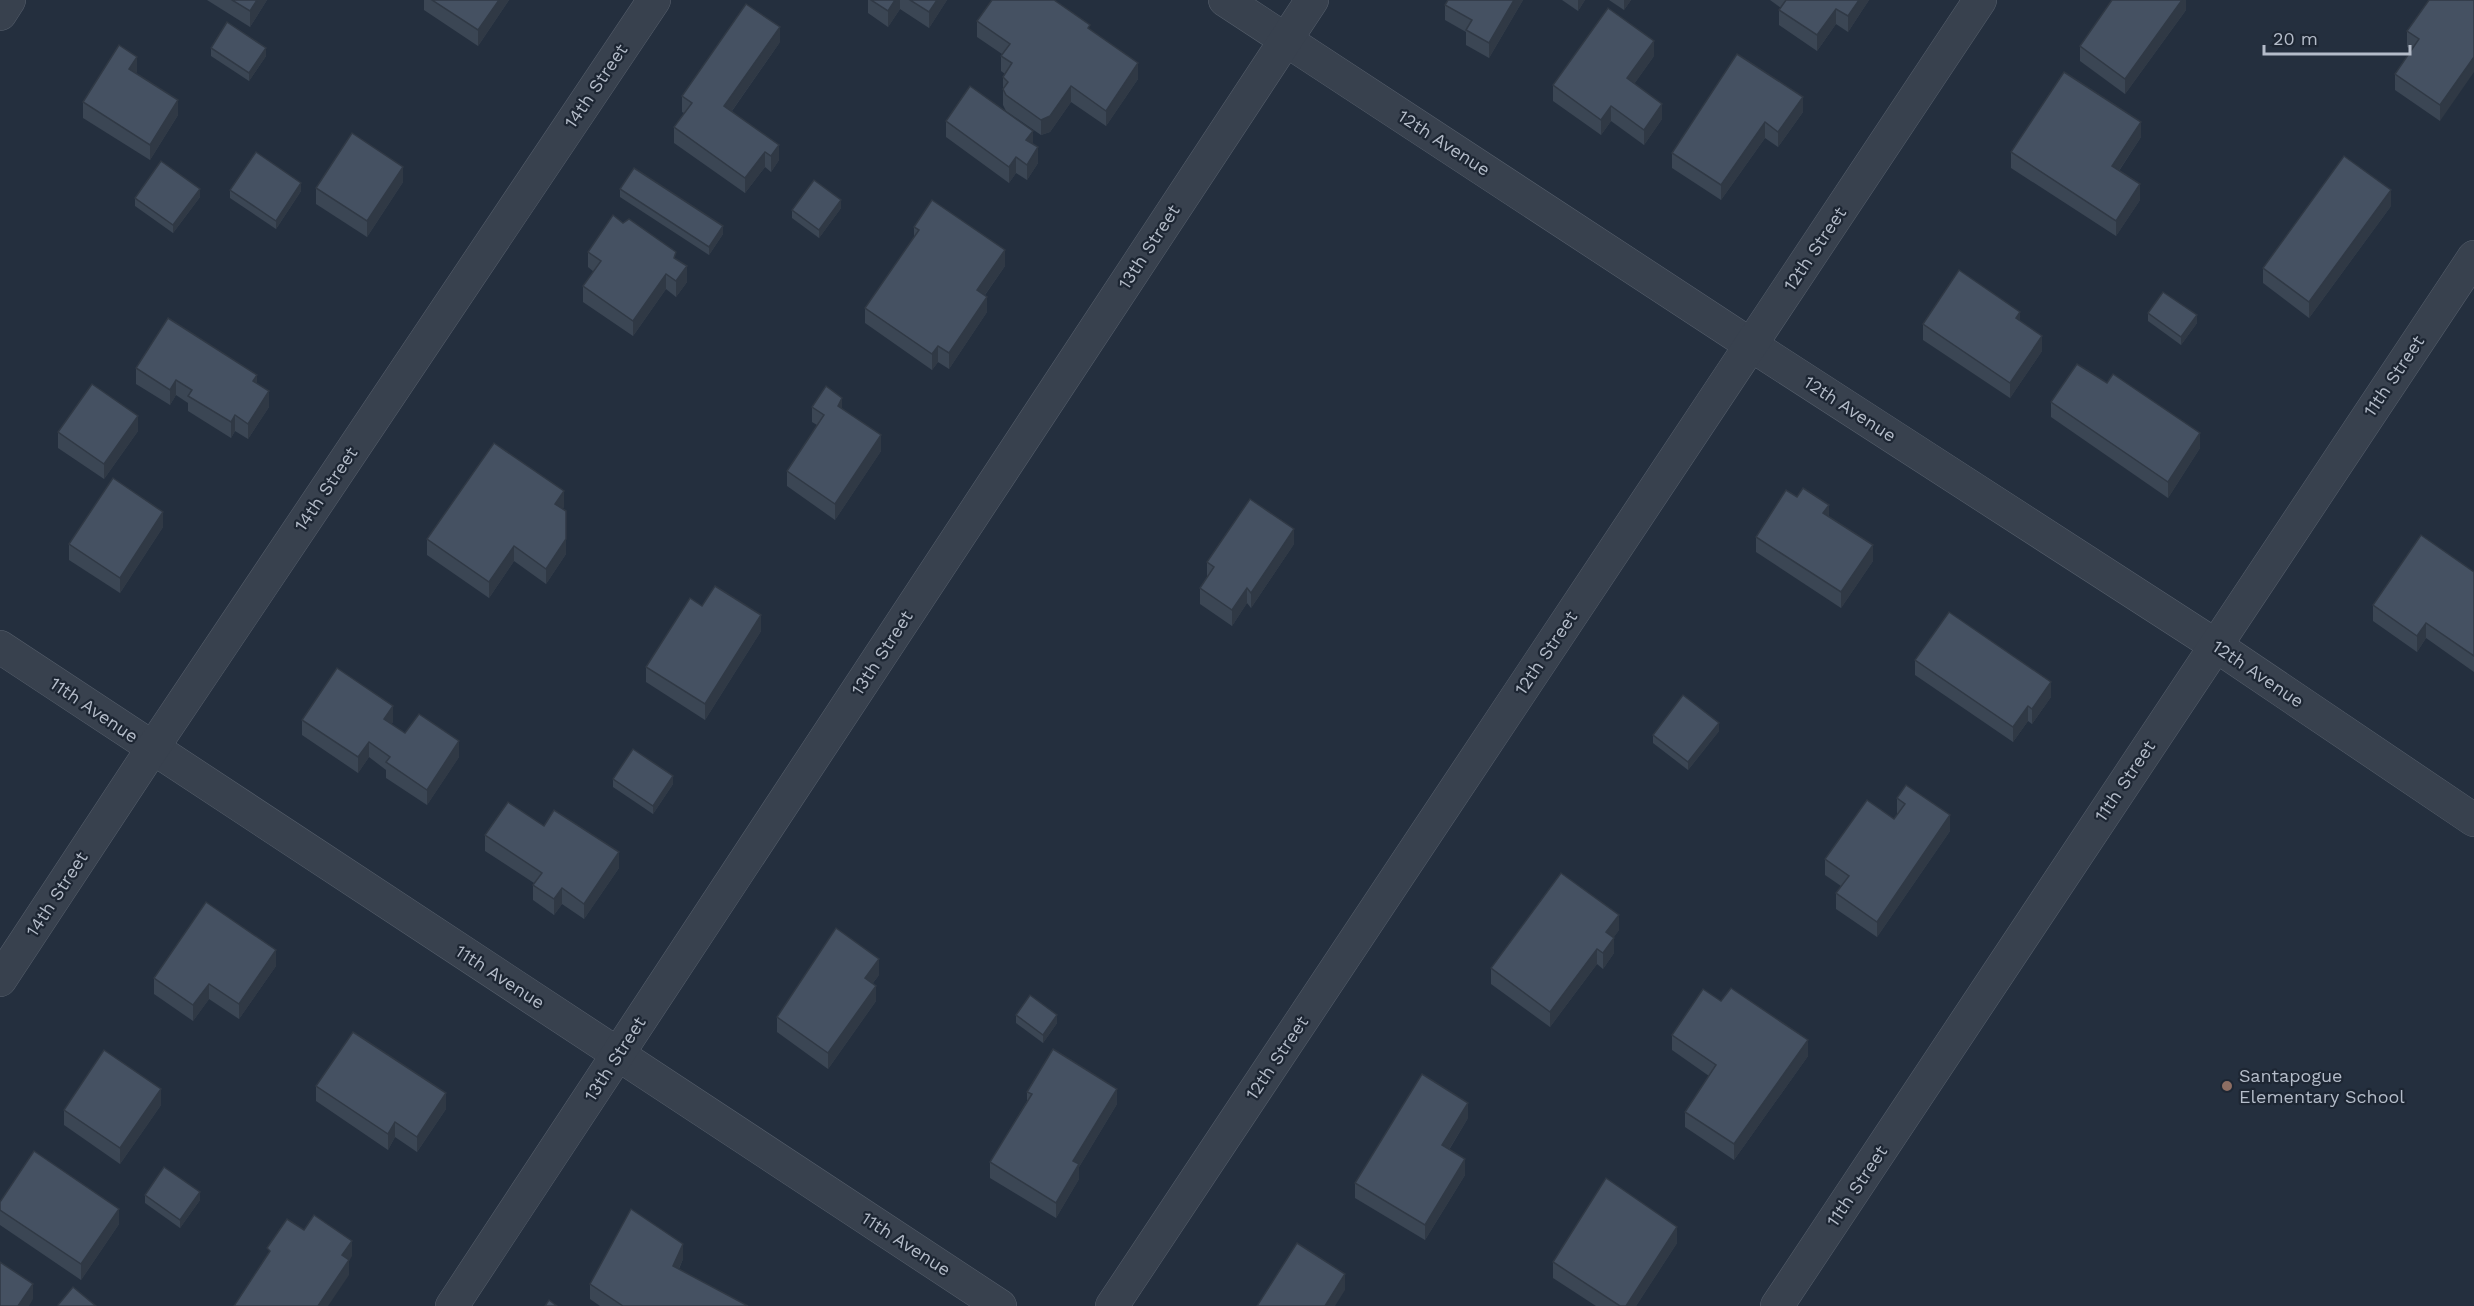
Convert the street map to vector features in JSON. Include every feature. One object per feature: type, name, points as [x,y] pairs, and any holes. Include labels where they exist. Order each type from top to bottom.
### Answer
[{"type":"street","points":[[0,14],[9,0]]},
{"type":"street","name":"14th Street","points":[[0,980],[654,0]]},
{"type":"street","name":"12th Avenue","points":[[1225,0],[1751,345],[2215,645],[2474,820]]},
{"type":"street","name":"13th Street","points":[[452,1306],[1312,0]]},
{"type":"street","name":"12th Street","points":[[1112,1306],[1980,0]]},
{"type":"street","name":"11th Street","points":[[1777,1306],[2474,257]]},
{"type":"street","name":"11th Avenue","points":[[0,647],[1000,1306]]},
{"type":"building","points":[[232,0],[257,0],[250,11]]},
{"type":"building","points":[[432,0],[499,0],[478,30]]},
{"type":"building","points":[[871,0],[895,0],[888,11]]},
{"type":"building","points":[[910,0],[937,0],[929,12]]},
{"type":"building","points":[[992,0],[1054,0],[1090,25],[1088,28],[1138,63],[1106,111],[1071,86],[1050,116],[1041,120],[1006,95],[1003,89],[1008,82],[1003,77],[1012,63],[1001,56],[1010,44],[977,21]]},
{"type":"building","points":[[1448,0],[1514,0],[1489,43],[1466,30],[1472,20],[1445,5]]},
{"type":"building","points":[[1786,0],[1859,0],[1848,16],[1836,9],[1817,35],[1779,10]]},
{"type":"building","points":[[2112,0],[2182,0],[2125,79],[2080,46]]},
{"type":"building","points":[[2429,0],[2474,0],[2474,57],[2440,105],[2395,74],[2419,39],[2407,31]]},
{"type":"building","points":[[746,4],[780,27],[724,106],[779,145],[771,156],[765,152],[745,178],[674,127],[692,103],[682,96]]},
{"type":"building","points":[[1608,8],[1654,41],[1627,78],[1662,104],[1644,130],[1611,106],[1601,120],[1553,85]]},
{"type":"building","points":[[227,22],[266,48],[249,73],[211,48]]},
{"type":"building","points":[[119,45],[137,57],[129,69],[178,100],[150,145],[83,102]]},
{"type":"building","points":[[1737,54],[1803,97],[1778,132],[1765,122],[1721,185],[1672,153]]},
{"type":"building","points":[[2064,72],[2141,122],[2112,166],[2140,184],[2116,221],[2011,152]]},
{"type":"building","points":[[970,86],[1033,131],[1026,140],[1038,147],[1027,165],[1016,157],[1009,167],[946,121]]},
{"type":"building","points":[[352,133],[403,167],[367,221],[316,188]]},
{"type":"building","points":[[256,152],[301,183],[276,221],[230,190]]},
{"type":"building","points":[[2344,156],[2391,190],[2309,302],[2263,268]]},
{"type":"building","points":[[161,161],[200,189],[173,225],[135,198]]},
{"type":"building","points":[[634,168],[723,226],[709,247],[620,189]]},
{"type":"building","points":[[814,180],[841,200],[819,230],[792,210]]},
{"type":"building","points":[[932,200],[1005,250],[977,290],[987,297],[949,353],[938,346],[932,354],[865,308],[919,230],[914,227]]},
{"type":"building","points":[[613,215],[623,223],[629,219],[676,252],[674,258],[687,266],[676,281],[666,274],[633,321],[583,286],[601,261],[588,252]]},
{"type":"building","points":[[1959,270],[2020,312],[2016,318],[2042,336],[2010,383],[1923,324]]},
{"type":"building","points":[[2163,292],[2197,315],[2181,337],[2148,313]]},
{"type":"building","points":[[168,318],[257,375],[253,381],[269,391],[248,424],[235,415],[231,422],[188,396],[192,390],[176,380],[170,390],[136,368]]},
{"type":"building","points":[[2077,364],[2107,383],[2113,374],[2200,433],[2168,482],[2051,402]]},
{"type":"building","points":[[92,384],[138,416],[104,464],[58,432]]},
{"type":"building","points":[[826,386],[842,398],[838,406],[881,435],[835,504],[787,471],[824,415],[812,407]]},
{"type":"building","points":[[494,443],[564,491],[555,504],[566,511],[566,539],[546,569],[514,546],[489,582],[427,539]]},
{"type":"building","points":[[113,478],[163,512],[120,578],[69,544]]},
{"type":"building","points":[[1803,488],[1829,505],[1823,513],[1873,545],[1841,592],[1756,537],[1786,490],[1797,497]]},
{"type":"building","points":[[1250,499],[1294,529],[1251,593],[1247,588],[1232,610],[1200,588],[1214,567],[1207,562]]},
{"type":"building","points":[[2421,535],[2474,572],[2474,656],[2426,623],[2417,636],[2373,605]]},
{"type":"building","points":[[715,586],[761,615],[705,704],[646,667],[690,598],[702,606]]},
{"type":"building","points":[[1949,612],[2051,682],[2032,709],[2028,706],[2013,727],[1915,660]]},
{"type":"building","points":[[337,668],[393,706],[384,719],[405,733],[419,714],[459,741],[427,790],[386,762],[390,757],[369,742],[358,757],[302,720]]},
{"type":"building","points":[[1683,695],[1719,723],[1688,762],[1653,735]]},
{"type":"building","points":[[633,749],[673,776],[653,806],[613,779]]},
{"type":"building","points":[[1906,785],[1950,815],[1877,922],[1836,893],[1849,876],[1825,859],[1867,800],[1894,819],[1905,804],[1897,798]]},
{"type":"building","points":[[508,802],[544,826],[554,810],[619,852],[584,904],[562,888],[554,899],[533,885],[542,873],[485,835]]},
{"type":"building","points":[[1561,873],[1619,915],[1606,932],[1614,938],[1603,953],[1597,949],[1550,1012],[1491,968]]},
{"type":"building","points":[[206,902],[276,950],[239,1004],[209,984],[193,1005],[154,978]]},
{"type":"building","points":[[836,928],[879,959],[865,978],[876,986],[828,1053],[777,1017]]},
{"type":"building","points":[[1731,988],[1808,1040],[1734,1144],[1685,1112],[1716,1065],[1672,1035],[1703,989],[1721,1001]]},
{"type":"building","points":[[1030,995],[1057,1015],[1043,1035],[1016,1015]]},
{"type":"building","points":[[353,1032],[446,1093],[417,1137],[395,1122],[388,1134],[316,1086]]},
{"type":"building","points":[[1053,1049],[1117,1089],[1073,1161],[1079,1164],[1056,1203],[990,1162],[1032,1094],[1027,1092]]},
{"type":"building","points":[[104,1050],[161,1089],[120,1148],[64,1110]]},
{"type":"building","points":[[1422,1074],[1468,1103],[1442,1145],[1465,1159],[1425,1225],[1355,1183]]},
{"type":"building","points":[[34,1151],[119,1209],[81,1264],[0,1210],[0,1202]]},
{"type":"building","points":[[164,1167],[200,1192],[180,1220],[145,1195]]},
{"type":"building","points":[[1606,1178],[1677,1227],[1626,1306],[1620,1306],[1553,1262]]},
{"type":"building","points":[[631,1209],[683,1244],[673,1266],[748,1306],[623,1306],[590,1284]]},
{"type":"building","points":[[314,1215],[352,1241],[342,1255],[349,1260],[318,1306],[234,1306],[270,1251],[267,1248],[287,1219],[304,1230]]},
{"type":"building","points":[[1297,1243],[1345,1274],[1325,1306],[1257,1306]]},
{"type":"building","points":[[0,1262],[33,1284],[18,1306],[0,1306]]},
{"type":"building","points":[[73,1287],[96,1306],[59,1306]]},
{"type":"building","points":[[549,1300],[557,1306],[545,1306]]},
{"type":"place","name":"Santapogue Elementary School","points":[[2227,1086]]}]
